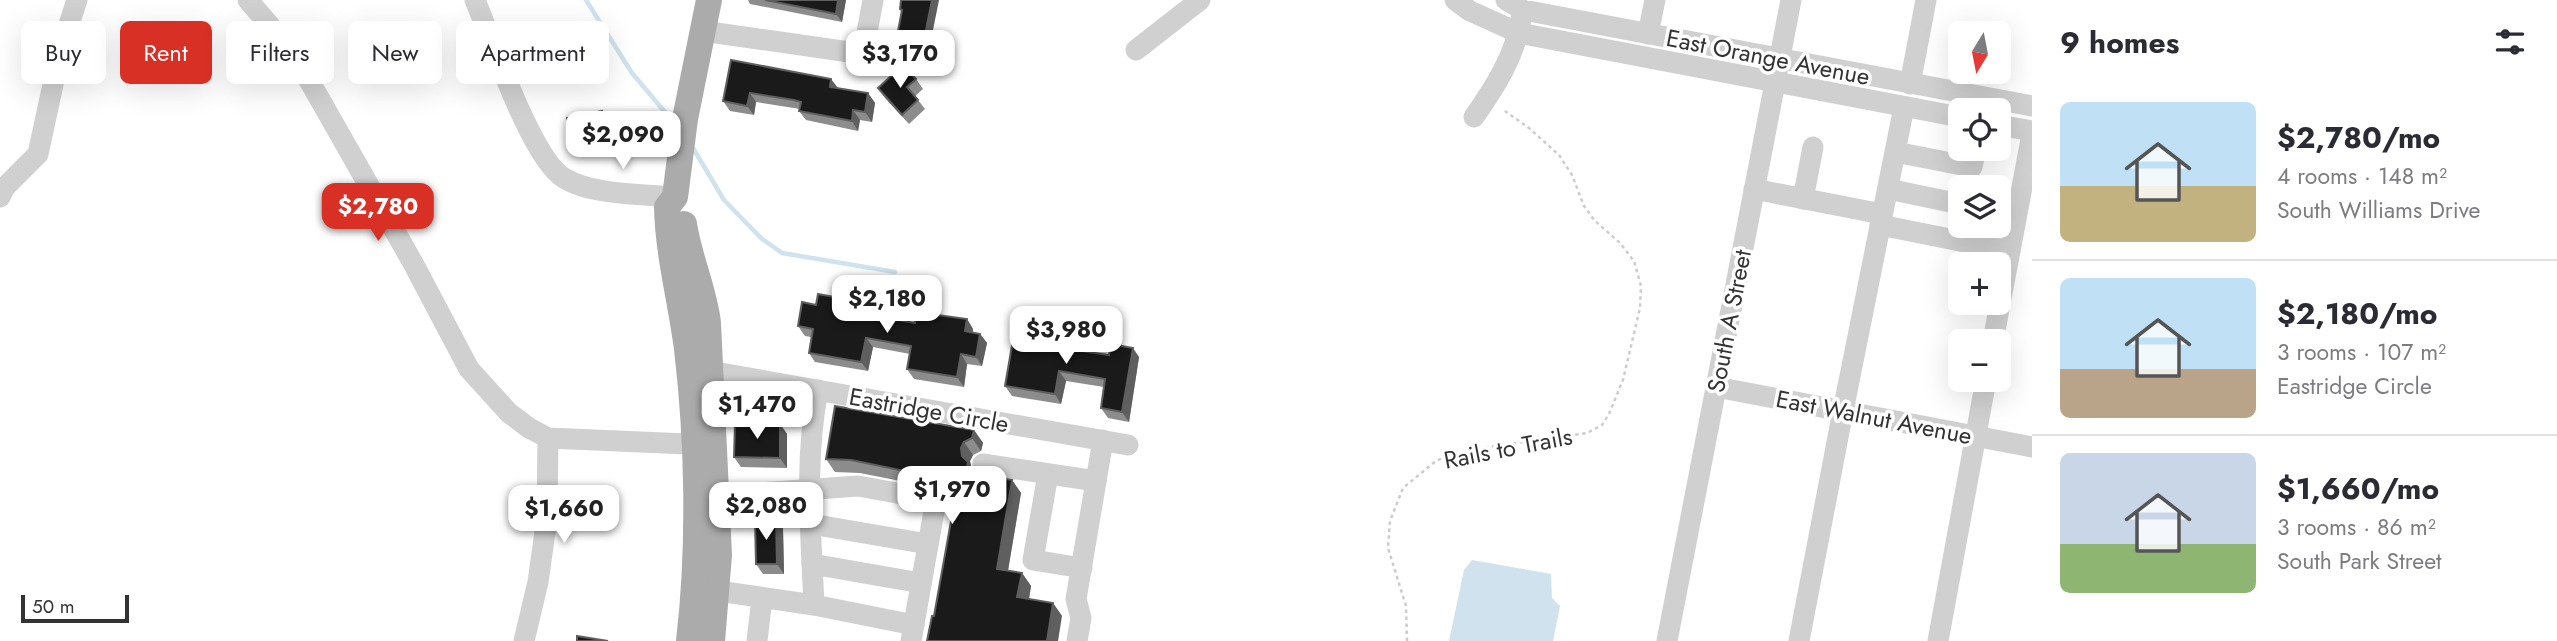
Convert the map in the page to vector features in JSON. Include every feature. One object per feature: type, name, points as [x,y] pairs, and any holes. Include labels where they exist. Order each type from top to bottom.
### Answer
[{"type":"main road","points":[[709,0],[679,153],[676,197],[667,207],[668,228],[700,370],[705,445],[718,496],[718,591],[712,641]]},
{"type":"main road","points":[[689,641],[695,510],[705,445]]},
{"type":"main road","points":[[695,510],[705,523],[707,581],[718,591]]},
{"type":"street","points":[[0,197],[5,187],[38,154],[60,52],[77,0]]},
{"type":"street","points":[[248,0],[294,54],[414,263],[469,369],[509,413],[548,438],[705,445]]},
{"type":"street","points":[[475,0],[526,122],[543,156],[561,177],[606,190],[676,197]]},
{"type":"street","points":[[703,31],[863,54],[873,0]]},
{"type":"street","points":[[1136,50],[1200,0]]},
{"type":"street","name":"East Orange Avenue","points":[[1454,0],[1470,11],[1519,33],[1948,115]]},
{"type":"street","points":[[1648,34],[1655,0]]},
{"type":"street","name":"South A Street","points":[[1667,641],[1791,0]]},
{"type":"street","points":[[1910,84],[1926,0]]},
{"type":"street","points":[[1474,117],[1499,81],[1519,33],[1518,3]]},
{"type":"street","name":"East Orange Avenue","points":[[1518,3],[1648,34],[2032,106]]},
{"type":"street","points":[[1800,641],[1904,107]]},
{"type":"street","points":[[2011,128],[2032,132],[2011,203]]},
{"type":"street","points":[[1803,199],[1813,147]]},
{"type":"street","points":[[1895,152],[1972,167],[1973,161]]},
{"type":"street","points":[[1888,189],[1948,202]]},
{"type":"street","points":[[1754,190],[1803,199],[2010,251]]},
{"type":"street","points":[[1995,329],[2010,251],[2009,238]]},
{"type":"street","name":"Eastridge Circle","points":[[700,370],[1128,444]]},
{"type":"street","name":"East Walnut Avenue","points":[[1716,387],[2032,447]]},
{"type":"street","points":[[814,605],[809,490],[812,421],[818,390]]},
{"type":"street","points":[[1938,641],[1984,392]]},
{"type":"street","points":[[524,641],[538,582],[547,518],[548,438]]},
{"type":"street","points":[[1077,641],[1081,618],[1076,599],[1103,440]]},
{"type":"street","points":[[983,464],[1096,481]]},
{"type":"street","points":[[1048,474],[1034,560],[1082,568]]},
{"type":"street","points":[[718,496],[858,486],[936,500],[913,633],[814,605],[718,591]]},
{"type":"street","points":[[811,524],[928,544]]},
{"type":"street","points":[[812,564],[921,583]]},
{"type":"street","points":[[757,641],[762,598]]},
{"type":"path","name":"Rails to Trails","points":[[1407,641],[1406,606],[1388,548],[1390,521],[1403,488],[1437,460],[1494,446],[1587,433],[1602,425],[1623,380],[1640,307],[1641,286],[1634,261],[1620,243],[1595,222],[1559,155],[1529,128],[1504,111]]},
{"type":"water","points":[[1472,560],[1551,574],[1552,598],[1560,606],[1553,641],[1449,641],[1464,570]]},
{"type":"building","points":[[765,0],[838,0],[836,14]]},
{"type":"building","points":[[901,0],[932,0],[925,53],[895,47],[902,10]]},
{"type":"building","points":[[731,60],[831,79],[830,87],[868,93],[865,112],[853,110],[852,121],[799,111],[801,102],[794,100],[750,93],[747,106],[723,101]]},
{"type":"building","points":[[903,65],[916,79],[907,87],[918,100],[902,115],[878,88]]},
{"type":"building","points":[[602,111],[606,130],[570,136],[567,118]]},
{"type":"building","points":[[818,294],[873,304],[871,315],[915,323],[917,312],[967,319],[965,331],[980,334],[976,357],[961,354],[957,377],[907,369],[911,346],[866,338],[861,362],[809,353],[813,329],[798,326],[802,302],[816,305]]},
{"type":"building","points":[[1015,328],[1066,337],[1064,348],[1109,355],[1111,344],[1133,348],[1122,412],[1101,408],[1105,379],[1059,371],[1055,394],[1005,386]]},
{"type":"building","points":[[835,406],[974,430],[972,438],[964,442],[961,448],[962,456],[968,462],[966,472],[1012,480],[997,569],[1022,573],[1017,597],[1053,603],[1047,641],[927,641],[958,482],[851,460],[826,459]]},
{"type":"building","points":[[735,423],[780,424],[780,458],[734,457]]},
{"type":"building","points":[[755,519],[776,519],[777,564],[756,564]]},
{"type":"building","points":[[577,636],[608,641],[577,641]]},
{"type":"waterway","points":[[586,0],[632,73],[675,124]]},
{"type":"waterway","points":[[693,148],[724,200],[761,238],[782,253],[895,272]]}]
